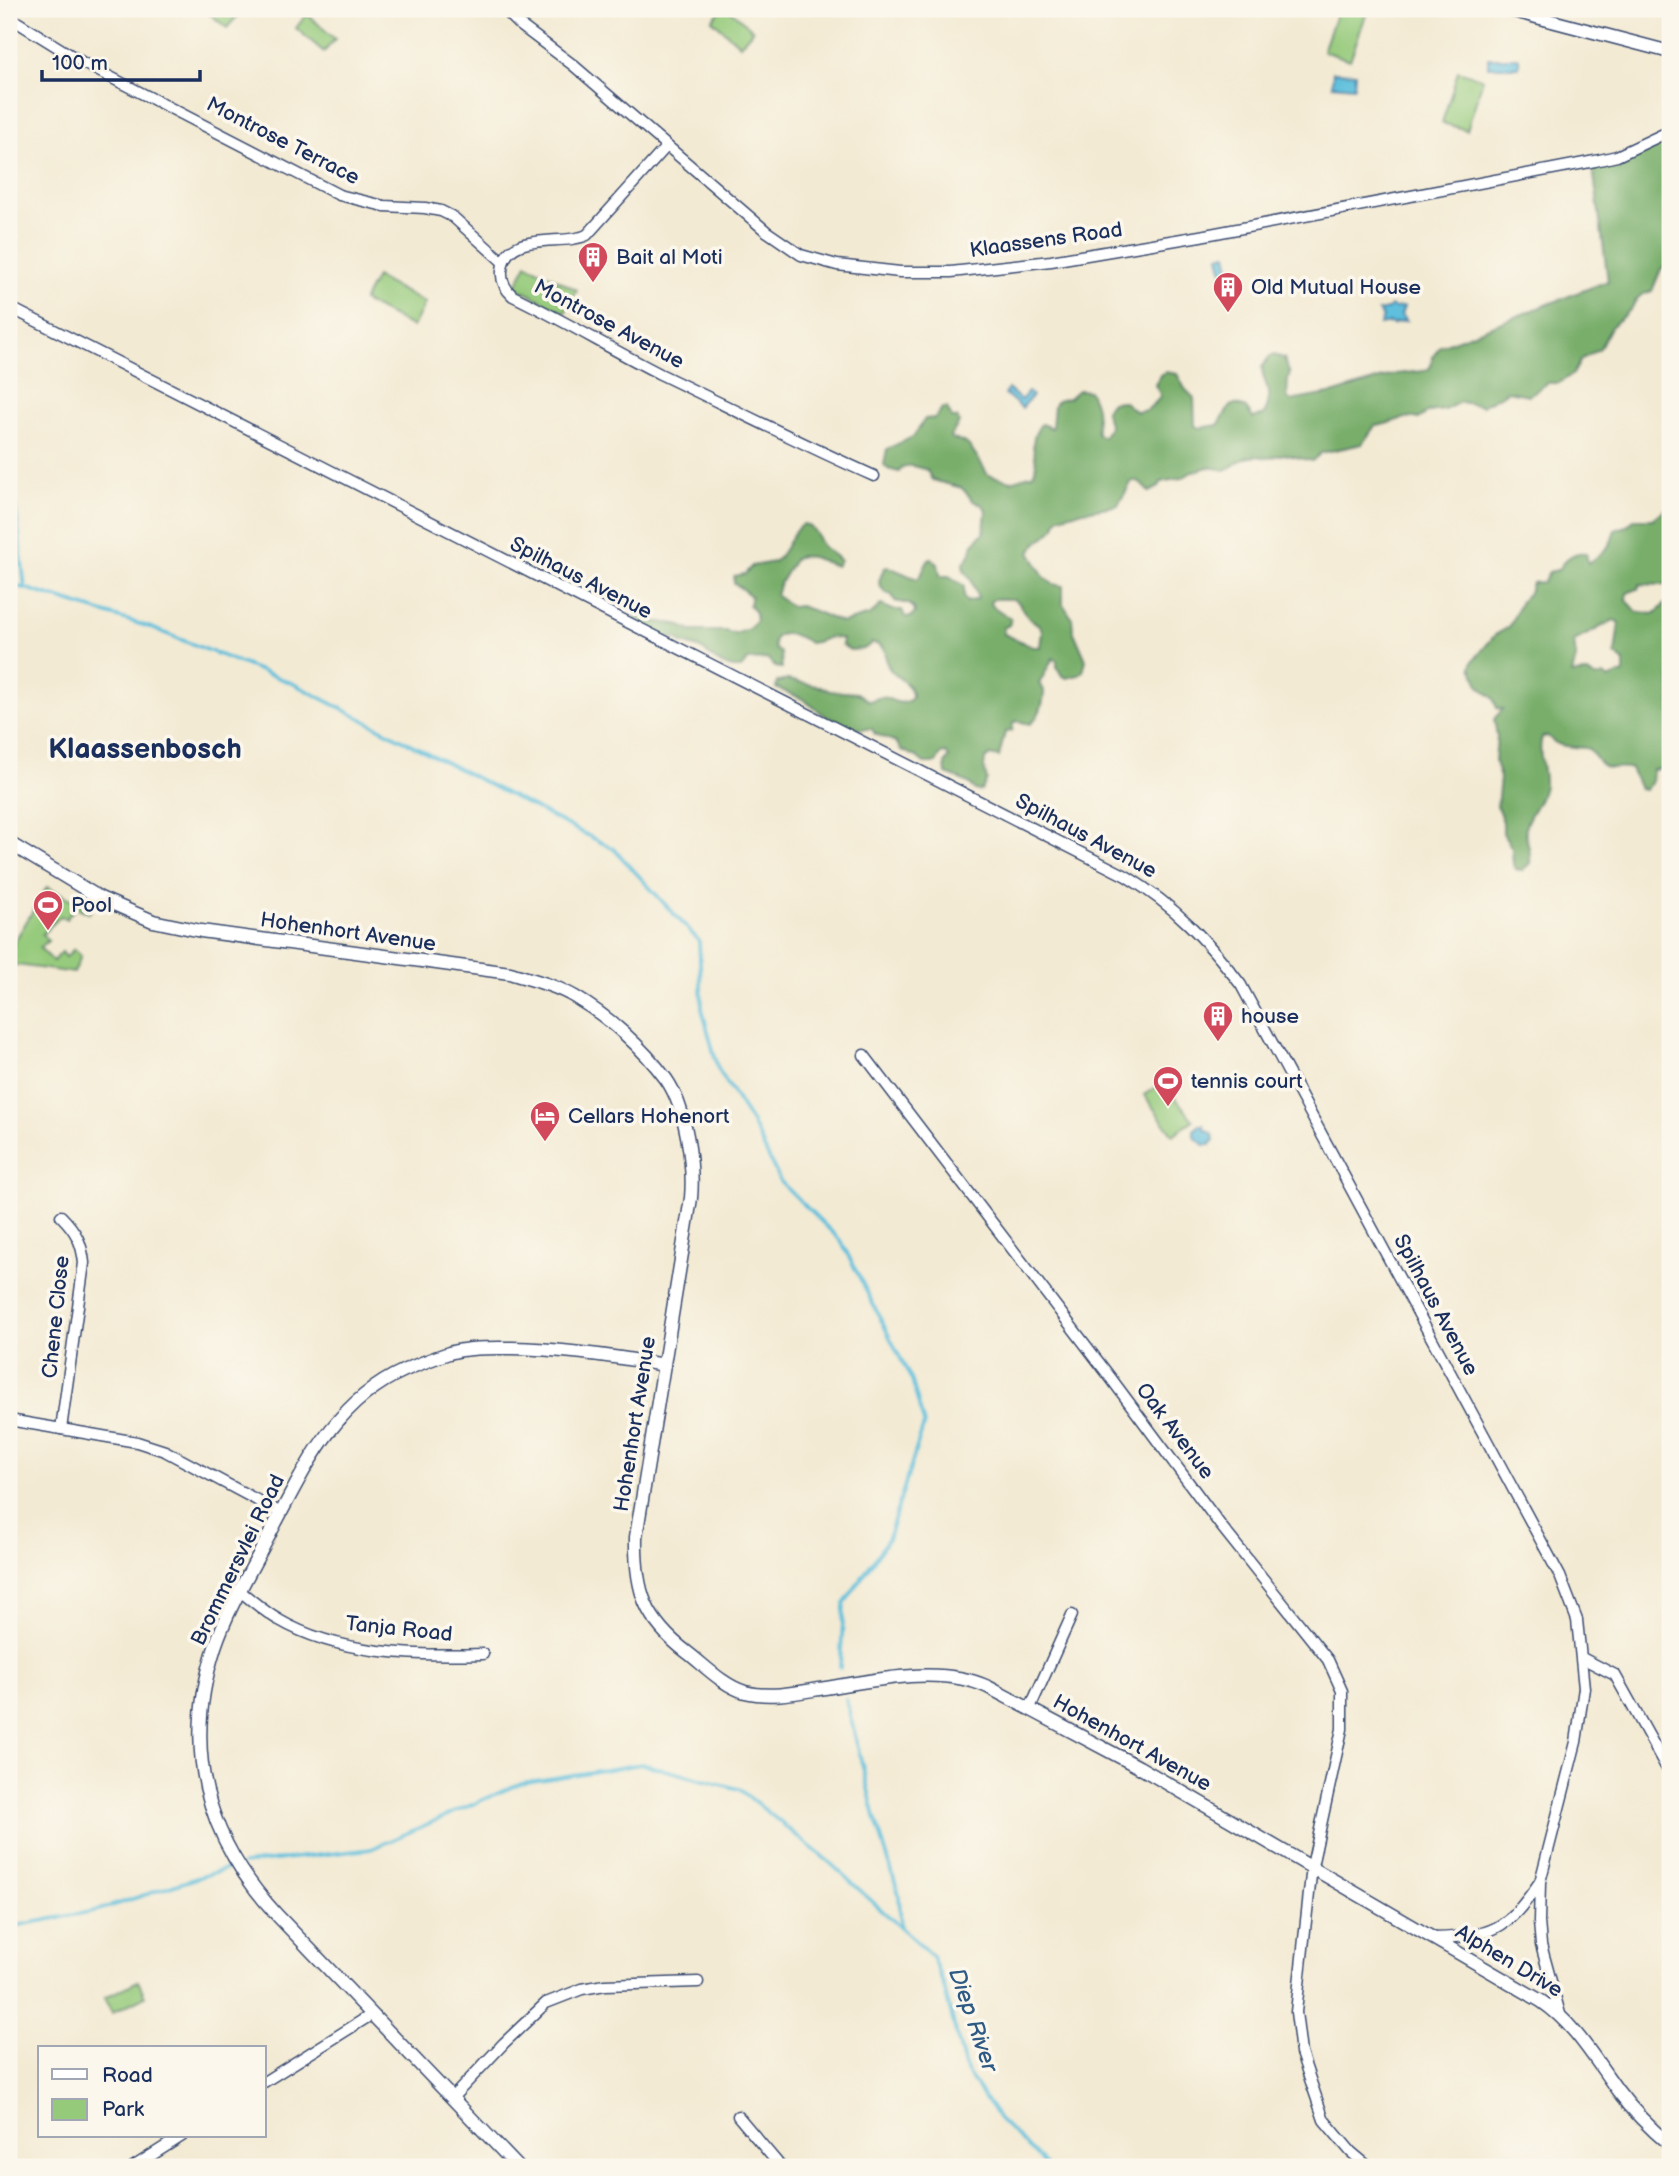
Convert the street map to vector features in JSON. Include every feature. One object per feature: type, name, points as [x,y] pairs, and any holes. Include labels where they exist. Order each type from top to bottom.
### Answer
[{"type":"street","name":"Klaassens Road","points":[[505,9],[520,25],[573,65],[766,231],[802,255],[837,265],[925,272],[977,270],[1051,261],[1595,161],[1617,156],[1670,131]]},
{"type":"street","points":[[1506,9],[1670,52]]},
{"type":"street","name":"Montrose Terrace","points":[[9,17],[85,64],[339,195],[384,206],[425,208],[447,214],[503,262]]},
{"type":"street","points":[[503,262],[509,252],[522,244],[575,239],[587,235],[666,147]]},
{"type":"street","name":"Montrose Avenue","points":[[503,262],[502,280],[513,296],[659,373],[874,476]]},
{"type":"street","name":"Spilhaus Avenue","points":[[9,307],[1126,876],[1171,907],[1211,945],[1241,985],[1560,1576],[1577,1620],[1584,1688],[1576,1742],[1540,1882],[1541,1945],[1560,2014]]},
{"type":"street","name":"Hohenhort Avenue","points":[[9,843],[100,898],[152,921],[201,931],[510,973],[546,983],[574,996],[604,1016],[666,1080],[675,1097],[689,1144],[693,1179],[636,1538],[636,1570],[642,1595],[653,1619],[676,1644],[727,1684],[743,1691],[765,1695],[790,1694],[886,1679],[938,1676],[978,1682],[1139,1767],[1434,1938]]},
{"type":"street","name":"Oak Avenue","points":[[864,1055],[1221,1526],[1328,1660],[1342,1691],[1342,1729],[1311,1866],[1296,2012],[1301,2053],[1324,2120],[1351,2152],[1369,2167]]},
{"type":"street","name":"Chene Close","points":[[61,1216],[72,1227],[83,1246],[84,1263],[61,1429]]},
{"type":"street","name":"Brommersvlei Road","points":[[518,2167],[257,1894],[229,1852],[212,1810],[201,1767],[200,1716],[204,1688],[215,1646],[240,1591],[314,1452],[328,1430],[350,1407],[386,1381],[451,1353],[489,1348],[581,1351],[664,1365]]},
{"type":"street","points":[[9,1420],[137,1442],[165,1451],[281,1514]]},
{"type":"street","name":"Tanja Road","points":[[240,1591],[279,1620],[321,1639],[370,1649],[432,1655],[483,1654]]},
{"type":"street","points":[[1030,1708],[1072,1615]]},
{"type":"street","points":[[1582,1658],[1615,1675],[1670,1774]]},
{"type":"street","name":"Spilhaus Avenue","points":[[1434,1938],[1484,1933],[1504,1925],[1519,1912],[1540,1882]]},
{"type":"street","name":"Alphen Drive","points":[[1434,1938],[1560,2014],[1590,2049],[1629,2105],[1670,2146]]},
{"type":"street","points":[[452,2098],[545,2003],[582,1989],[605,1985],[698,1982]]},
{"type":"street","points":[[266,2081],[370,2015]]},
{"type":"street","points":[[738,2116],[781,2167]]},
{"type":"street","points":[[133,2167],[179,2138]]},
{"type":"green space","points":[[204,9],[235,9],[240,13],[227,28]]},
{"type":"green space","points":[[722,9],[729,9],[753,30],[740,45],[712,20]]},
{"type":"green space","points":[[1338,9],[1368,9],[1350,60],[1323,51]]},
{"type":"green space","points":[[307,14],[335,39],[324,52],[296,28]]},
{"type":"green space","points":[[1458,71],[1483,79],[1467,130],[1442,123]]},
{"type":"green space","points":[[1670,141],[1670,263],[1661,269],[1652,291],[1637,299],[1631,309],[1611,327],[1600,348],[1581,360],[1573,374],[1559,383],[1548,383],[1529,395],[1507,391],[1483,406],[1460,402],[1444,410],[1428,412],[1419,419],[1407,418],[1375,426],[1362,444],[1321,453],[1312,461],[1284,454],[1268,458],[1245,458],[1226,470],[1208,467],[1182,478],[1161,482],[1159,487],[1149,492],[1138,481],[1132,481],[1118,505],[1058,518],[1054,529],[1030,552],[1044,577],[1053,584],[1063,586],[1063,604],[1072,618],[1073,630],[1086,660],[1083,671],[1067,678],[1062,676],[1057,661],[1053,658],[1039,684],[1044,690],[1039,713],[1030,724],[1017,721],[1013,723],[1012,731],[1005,732],[999,757],[990,755],[985,759],[987,780],[981,791],[946,774],[945,764],[949,757],[946,753],[941,754],[936,763],[924,763],[901,750],[896,742],[875,734],[872,729],[858,729],[834,722],[801,698],[776,688],[777,682],[788,680],[830,691],[857,693],[869,701],[882,697],[901,703],[908,701],[912,698],[911,691],[889,668],[886,652],[880,645],[872,643],[864,649],[850,650],[842,645],[842,639],[827,638],[809,643],[786,634],[776,637],[774,642],[775,649],[781,653],[782,668],[775,667],[768,659],[748,660],[741,668],[736,668],[722,665],[704,651],[680,642],[677,638],[665,638],[634,618],[639,614],[658,622],[677,624],[691,631],[726,631],[735,634],[749,629],[756,621],[755,613],[749,605],[751,596],[734,583],[734,576],[745,574],[752,566],[774,562],[794,532],[803,524],[813,530],[824,547],[840,561],[836,566],[812,557],[795,558],[779,585],[776,596],[792,607],[800,606],[842,623],[870,615],[881,605],[902,610],[905,617],[911,617],[915,613],[914,608],[895,601],[892,595],[880,586],[879,581],[884,568],[889,567],[917,579],[931,558],[938,564],[940,576],[949,576],[964,586],[967,602],[978,599],[963,564],[970,555],[973,544],[984,532],[986,510],[983,505],[973,501],[962,488],[932,480],[927,470],[907,466],[899,472],[884,465],[887,449],[913,437],[925,419],[936,418],[942,408],[947,408],[952,418],[957,418],[959,423],[950,437],[967,444],[988,475],[1011,481],[1033,474],[1036,463],[1033,446],[1036,432],[1041,424],[1052,428],[1054,405],[1078,390],[1089,391],[1096,407],[1097,434],[1103,437],[1110,427],[1105,411],[1112,402],[1123,401],[1136,412],[1147,410],[1159,399],[1160,394],[1155,385],[1160,375],[1165,372],[1177,374],[1185,389],[1194,398],[1195,426],[1200,428],[1218,425],[1230,406],[1235,404],[1246,408],[1253,418],[1264,415],[1269,393],[1262,367],[1269,357],[1274,355],[1284,358],[1290,374],[1287,396],[1290,401],[1335,393],[1396,374],[1424,371],[1430,368],[1440,346],[1608,281],[1594,166]],"holes":[[[994,599],[1013,599],[1027,616],[1040,626],[1040,647],[1033,647],[1004,634],[1003,628],[1009,625],[1011,619],[990,602]]]},
{"type":"green space","points":[[527,264],[577,290],[565,313],[515,287]]},
{"type":"green space","points":[[376,277],[425,303],[413,327],[363,301]]},
{"type":"green space","points":[[1670,509],[1670,581],[1663,585],[1640,584],[1638,589],[1627,593],[1626,599],[1637,612],[1654,614],[1670,600],[1670,768],[1653,770],[1652,781],[1645,790],[1640,789],[1631,769],[1608,768],[1599,762],[1589,749],[1561,745],[1548,736],[1542,737],[1540,749],[1544,785],[1525,829],[1530,863],[1522,871],[1516,869],[1513,865],[1512,848],[1503,833],[1503,822],[1497,806],[1500,778],[1495,762],[1497,736],[1494,719],[1503,709],[1497,708],[1493,698],[1480,687],[1471,667],[1473,661],[1495,635],[1509,627],[1532,583],[1543,582],[1549,572],[1558,570],[1566,560],[1577,553],[1586,553],[1588,563],[1607,548],[1615,530],[1627,526],[1635,519],[1653,519]],"holes":[[[1614,620],[1619,623],[1615,654],[1624,662],[1624,673],[1608,679],[1604,675],[1593,677],[1588,673],[1572,674],[1576,658],[1574,641]]]},
{"type":"green space","points":[[47,887],[91,909],[89,913],[76,907],[66,919],[61,916],[42,934],[48,941],[40,948],[53,961],[62,952],[66,957],[74,949],[81,956],[74,973],[9,964],[9,951]]},
{"type":"green space","name":"tennis court","points":[[1163,1082],[1193,1120],[1173,1135],[1144,1095]]},
{"type":"green space","points":[[138,1981],[145,1996],[112,2013],[104,1998]]},
{"type":"water","points":[[1488,58],[1519,58],[1519,67],[1488,67]]},
{"type":"water","points":[[1333,72],[1355,73],[1354,87],[1332,85]]},
{"type":"water","points":[[1227,254],[1232,276],[1224,278],[1219,256]]},
{"type":"water","points":[[1391,306],[1404,307],[1401,315],[1406,321],[1380,325],[1383,317],[1378,311]]},
{"type":"water","points":[[1008,389],[1021,400],[1028,392],[1032,396],[1022,408],[1005,394]]},
{"type":"water","points":[[1204,1125],[1204,1129],[1213,1134],[1214,1141],[1210,1145],[1205,1145],[1194,1137],[1194,1130]]},
{"type":"waterway","points":[[9,481],[14,493],[25,588],[149,627],[294,684],[614,849],[699,941],[702,1009],[718,1069],[752,1123],[780,1181],[841,1241],[912,1381],[924,1424],[888,1539],[844,1604],[840,1668]]},
{"type":"waterway","points":[[9,584],[24,588]]},
{"type":"waterway","points":[[846,1699],[875,1817],[899,1895],[901,1927]]},
{"type":"waterway","name":"Diep River","points":[[243,1864],[371,1849],[521,1783],[642,1764],[739,1789],[828,1861],[932,1956],[943,1983],[966,2071],[999,2119],[1048,2167]]},
{"type":"waterway","points":[[9,1927],[95,1911],[231,1867]]},
{"type":"place","name":"Bait al Moti","points":[[593,284]]},
{"type":"place","name":"Old Mutual House","points":[[1228,314]]},
{"type":"place","name":"Pool","points":[[48,932]]},
{"type":"place","name":"house","points":[[1218,1043]]},
{"type":"place","name":"tennis court","points":[[1168,1108]]},
{"type":"place","name":"Cellars Hohenort","points":[[545,1143]]},
{"type":"district","name":"Klaassenbosch","points":[[145,749]]}]
